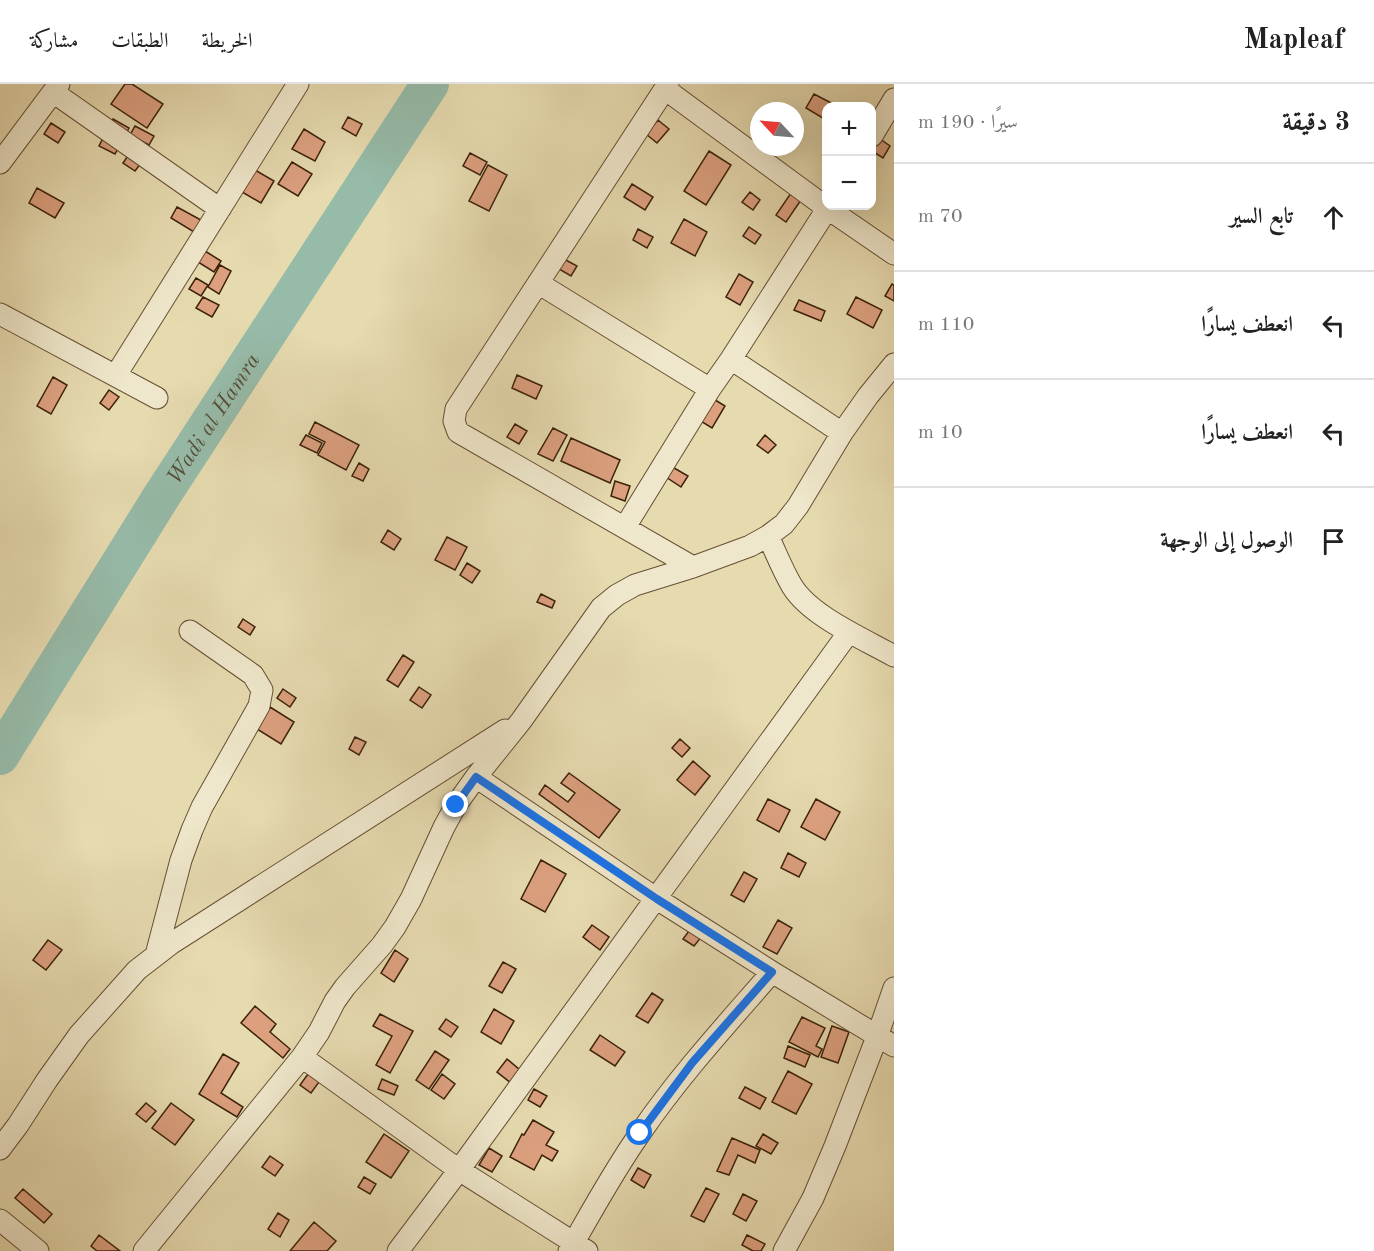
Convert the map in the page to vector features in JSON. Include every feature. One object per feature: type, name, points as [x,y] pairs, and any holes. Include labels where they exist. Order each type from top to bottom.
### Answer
[{"type":"street","points":[[116,375],[298,84]]},
{"type":"street","points":[[693,567],[458,432],[454,422],[456,409],[667,87],[822,203]]},
{"type":"street","points":[[0,163],[56,88],[220,209]]},
{"type":"street","points":[[876,129],[894,99]]},
{"type":"street","points":[[625,527],[710,389],[826,210]]},
{"type":"street","points":[[832,210],[894,254]]},
{"type":"street","points":[[538,284],[710,389]]},
{"type":"street","points":[[0,314],[157,398]]},
{"type":"street","points":[[731,359],[842,433]]},
{"type":"street","points":[[144,1251],[302,1057],[345,987],[395,927],[456,805],[521,721],[601,609],[617,595],[635,585],[750,546],[783,524],[798,506],[842,433],[894,364]]},
{"type":"street","points":[[768,536],[793,588],[817,612],[894,656]]},
{"type":"street","points":[[156,956],[192,830],[202,807],[259,706],[262,690],[253,675],[190,631]]},
{"type":"street","points":[[398,1251],[657,899],[849,632]]},
{"type":"street","points":[[0,1149],[79,1035],[137,970],[203,922],[521,721]]},
{"type":"street","points":[[476,777],[657,899],[886,1041]]},
{"type":"street","points":[[302,1057],[459,1170],[577,1248],[640,1133],[692,1063],[772,972]]},
{"type":"street","points":[[784,1251],[813,1198],[886,1041],[894,988]]},
{"type":"street","points":[[0,1221],[38,1251]]},
{"type":"building","points":[[125,84],[132,84],[163,104],[147,128],[111,104]]},
{"type":"building","points":[[814,94],[829,102],[822,102],[822,118],[806,108]]},
{"type":"building","points":[[348,117],[362,124],[356,136],[342,128]]},
{"type":"building","points":[[113,119],[129,128],[115,154],[99,146]]},
{"type":"building","points":[[658,120],[669,129],[657,143],[646,134]]},
{"type":"building","points":[[51,123],[65,132],[58,143],[44,134]]},
{"type":"building","points":[[135,126],[154,136],[149,145],[130,135]]},
{"type":"building","points":[[304,129],[325,142],[315,161],[292,149]]},
{"type":"building","points":[[880,139],[890,146],[883,158],[876,154],[876,145]]},
{"type":"building","points":[[131,151],[144,159],[135,171],[123,163]]},
{"type":"building","points":[[709,151],[731,165],[706,205],[684,191]]},
{"type":"building","points":[[470,153],[487,162],[480,175],[463,166]]},
{"type":"building","points":[[292,162],[312,174],[298,196],[278,184]]},
{"type":"building","points":[[488,165],[507,175],[489,211],[469,201]]},
{"type":"building","points":[[255,170],[274,181],[261,203],[242,192]]},
{"type":"building","points":[[632,184],[653,197],[645,210],[624,197]]},
{"type":"building","points":[[37,188],[64,203],[55,218],[29,203]]},
{"type":"building","points":[[750,192],[760,200],[753,210],[742,202]]},
{"type":"building","points":[[791,193],[801,200],[786,222],[776,215]]},
{"type":"building","points":[[177,207],[201,220],[194,232],[171,218]]},
{"type":"building","points":[[684,219],[707,232],[695,256],[671,243]]},
{"type":"building","points":[[749,227],[761,235],[755,244],[743,236]]},
{"type":"building","points":[[638,229],[653,237],[647,248],[633,240]]},
{"type":"building","points":[[205,251],[221,261],[214,272],[198,262]]},
{"type":"building","points":[[564,259],[577,266],[571,276],[559,269]]},
{"type":"building","points":[[220,265],[231,271],[219,294],[208,287]]},
{"type":"building","points":[[739,274],[753,282],[740,305],[726,297]]},
{"type":"building","points":[[196,278],[208,285],[201,296],[189,289]]},
{"type":"building","points":[[892,284],[894,285],[894,301],[885,296]]},
{"type":"building","points":[[203,297],[219,305],[212,317],[196,308]]},
{"type":"building","points":[[856,297],[882,310],[873,328],[847,314]]},
{"type":"building","points":[[799,300],[825,311],[821,321],[794,310]]},
{"type":"building","points":[[517,375],[542,386],[536,399],[512,388]]},
{"type":"building","points":[[53,377],[67,385],[51,414],[37,406]]},
{"type":"building","points":[[109,390],[119,397],[109,410],[100,403]]},
{"type":"building","points":[[712,398],[725,406],[712,428],[699,420]]},
{"type":"building","points":[[315,422],[359,445],[346,470],[318,455],[325,442],[309,434]]},
{"type":"building","points":[[515,424],[527,431],[519,444],[507,437]]},
{"type":"building","points":[[553,428],[567,435],[553,461],[538,454]]},
{"type":"building","points":[[306,435],[322,443],[317,453],[300,445]]},
{"type":"building","points":[[765,435],[776,445],[768,453],[757,445]]},
{"type":"building","points":[[571,438],[620,460],[610,483],[561,461]]},
{"type":"building","points":[[359,463],[369,469],[363,481],[352,476]]},
{"type":"building","points":[[669,465],[688,476],[681,487],[663,475]]},
{"type":"building","points":[[615,481],[630,486],[625,501],[611,496]]},
{"type":"building","points":[[388,530],[401,539],[394,550],[381,542]]},
{"type":"building","points":[[447,537],[467,547],[455,570],[435,560]]},
{"type":"building","points":[[467,563],[480,571],[472,583],[460,575]]},
{"type":"building","points":[[541,594],[555,601],[552,608],[537,602]]},
{"type":"building","points":[[243,619],[255,627],[250,635],[238,627]]},
{"type":"building","points":[[403,655],[414,662],[398,687],[387,680]]},
{"type":"building","points":[[419,687],[431,695],[422,708],[410,700]]},
{"type":"building","points":[[283,689],[296,698],[290,707],[277,698]]},
{"type":"building","points":[[270,707],[294,722],[281,744],[257,729]]},
{"type":"building","points":[[355,737],[366,742],[359,755],[349,749]]},
{"type":"building","points":[[680,739],[690,748],[682,757],[672,748]]},
{"type":"building","points":[[693,761],[710,776],[695,795],[677,780]]},
{"type":"building","points":[[569,773],[620,810],[599,838],[539,794],[545,785],[568,802],[575,793],[561,783]]},
{"type":"building","points":[[768,799],[790,810],[779,832],[757,820]]},
{"type":"building","points":[[816,799],[840,812],[825,840],[801,827]]},
{"type":"building","points":[[788,853],[806,863],[799,877],[781,868]]},
{"type":"building","points":[[541,860],[566,874],[545,912],[521,899]]},
{"type":"building","points":[[744,872],[757,879],[744,902],[731,895]]},
{"type":"building","points":[[778,920],[792,928],[777,954],[763,947]]},
{"type":"building","points":[[592,925],[609,937],[600,950],[583,937]]},
{"type":"building","points":[[692,927],[703,935],[694,946],[683,939]]},
{"type":"building","points":[[48,940],[62,950],[46,970],[33,960]]},
{"type":"building","points":[[395,950],[408,959],[394,982],[381,973]]},
{"type":"building","points":[[503,962],[516,969],[502,993],[489,986]]},
{"type":"building","points":[[652,993],[663,1000],[648,1023],[636,1016]]},
{"type":"building","points":[[255,1006],[276,1024],[270,1032],[290,1049],[283,1058],[241,1023]]},
{"type":"building","points":[[494,1009],[514,1021],[501,1044],[481,1032]]},
{"type":"building","points":[[380,1014],[413,1031],[390,1073],[376,1065],[392,1036],[373,1026]]},
{"type":"building","points":[[802,1017],[825,1028],[816,1046],[822,1049],[818,1057],[789,1042]]},
{"type":"building","points":[[446,1019],[458,1027],[451,1037],[439,1029]]},
{"type":"building","points":[[832,1026],[849,1032],[838,1063],[821,1057]]},
{"type":"building","points":[[600,1035],[625,1052],[615,1066],[590,1050]]},
{"type":"building","points":[[788,1046],[810,1055],[805,1067],[784,1058]]},
{"type":"building","points":[[435,1051],[449,1060],[429,1089],[416,1080]]},
{"type":"building","points":[[223,1054],[239,1063],[221,1093],[243,1107],[237,1117],[199,1094]]},
{"type":"building","points":[[507,1059],[520,1070],[511,1083],[497,1072]]},
{"type":"building","points":[[788,1071],[812,1084],[796,1114],[772,1102]]},
{"type":"building","points":[[308,1074],[319,1082],[311,1093],[300,1085]]},
{"type":"building","points":[[442,1074],[455,1084],[444,1099],[431,1090]]},
{"type":"building","points":[[382,1079],[398,1086],[394,1095],[378,1089]]},
{"type":"building","points":[[745,1087],[766,1098],[760,1109],[739,1098]]},
{"type":"building","points":[[534,1089],[547,1096],[540,1107],[528,1100]]},
{"type":"building","points":[[146,1103],[156,1111],[146,1122],[136,1114]]},
{"type":"building","points":[[171,1103],[194,1120],[175,1145],[152,1128]]},
{"type":"building","points":[[533,1120],[554,1132],[546,1145],[558,1151],[552,1161],[542,1155],[534,1170],[510,1157],[522,1134],[524,1135]]},
{"type":"building","points":[[384,1134],[409,1151],[391,1178],[366,1162]]},
{"type":"building","points":[[763,1134],[778,1143],[771,1154],[756,1146]]},
{"type":"building","points":[[732,1138],[760,1150],[755,1163],[738,1155],[729,1175],[717,1171]]},
{"type":"building","points":[[489,1148],[502,1156],[492,1172],[479,1165]]},
{"type":"building","points":[[270,1156],[283,1165],[275,1176],[262,1167]]},
{"type":"building","points":[[638,1168],[651,1175],[644,1188],[631,1180]]},
{"type":"building","points":[[364,1177],[376,1184],[370,1194],[358,1187]]},
{"type":"building","points":[[706,1188],[719,1194],[704,1222],[691,1216]]},
{"type":"building","points":[[23,1189],[52,1214],[44,1223],[15,1198]]},
{"type":"building","points":[[743,1194],[757,1201],[746,1221],[733,1214]]},
{"type":"building","points":[[278,1213],[289,1220],[280,1237],[268,1229]]},
{"type":"building","points":[[314,1222],[336,1241],[327,1251],[290,1251]]},
{"type":"building","points":[[99,1235],[120,1251],[97,1251],[91,1246]]},
{"type":"building","points":[[747,1235],[765,1244],[761,1251],[753,1251],[742,1245]]},
{"type":"waterway","name":"Wadi al Hamra","points":[[0,756],[161,497],[430,84]]},
{"type":"route","points":[[456,805],[476,777],[657,899],[772,972],[692,1063],[640,1133]]}]
